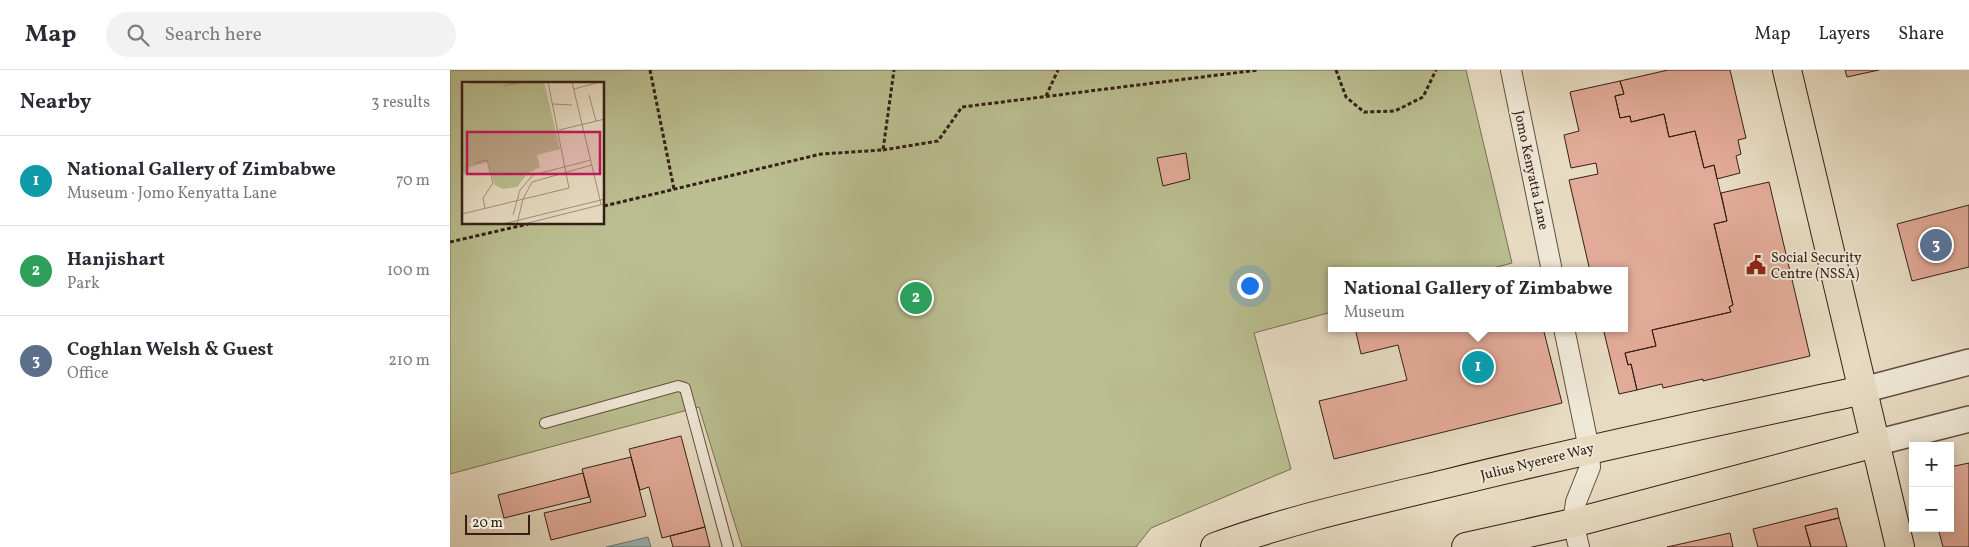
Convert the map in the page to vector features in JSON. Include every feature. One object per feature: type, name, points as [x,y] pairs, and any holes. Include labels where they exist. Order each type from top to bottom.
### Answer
[{"type":"main road","points":[[1787,70],[1900,547]]},
{"type":"main road","name":"Julius Nyerere Way","points":[[1215,547],[1258,531],[1308,517],[1589,449],[1863,390]]},
{"type":"main road","points":[[1466,547],[1576,535],[1875,443]]},
{"type":"street","name":"Jomo Kenyatta Lane","points":[[1511,70],[1551,267]]},
{"type":"street","points":[[1565,332],[1589,449],[1590,466],[1576,502],[1576,535]]},
{"type":"street","points":[[1863,390],[1969,362]]},
{"type":"street","points":[[1875,443],[1969,419]]},
{"type":"lane","points":[[545,423],[678,386],[685,388],[728,547]]},
{"type":"path","points":[[650,70],[674,189]]},
{"type":"path","points":[[883,150],[894,70]]},
{"type":"path","points":[[1046,97],[1058,70]]},
{"type":"path","points":[[605,206],[821,154],[883,150],[938,142],[962,107],[1258,70]]},
{"type":"path","points":[[1336,70],[1346,96],[1364,112],[1395,110],[1423,97],[1436,70]]},
{"type":"path","points":[[450,242],[524,225]]},
{"type":"green space","points":[[450,70],[1466,70],[1512,263],[1497,267],[1328,267],[1328,313],[1254,333],[1291,469],[1151,528],[1136,547],[742,547],[699,407],[450,474]]},
{"type":"water","points":[[648,537],[651,547],[606,547]]},
{"type":"building","points":[[1668,70],[1730,70],[1746,138],[1738,140],[1741,154],[1736,156],[1740,173],[1717,179],[1714,165],[1704,168],[1695,131],[1669,137],[1664,114],[1631,122],[1630,116],[1620,118],[1615,96],[1624,94],[1620,81]]},
{"type":"building","points":[[1845,70],[1879,70],[1847,77]]},
{"type":"building","points":[[1620,81],[1624,94],[1615,96],[1620,118],[1630,116],[1631,122],[1664,114],[1669,137],[1695,131],[1704,168],[1714,165],[1727,221],[1714,224],[1733,305],[1729,307],[1731,312],[1652,330],[1656,346],[1625,353],[1628,365],[1631,364],[1637,390],[1619,394],[1604,332],[1628,332],[1628,267],[1589,267],[1569,180],[1598,174],[1596,163],[1571,168],[1564,135],[1579,131],[1570,92]]},
{"type":"building","points":[[1186,153],[1190,179],[1163,186],[1157,158]]},
{"type":"building","name":"Social Security Centre (NSSA)","points":[[1769,182],[1810,356],[1703,381],[1703,379],[1663,388],[1662,384],[1637,390],[1631,364],[1628,365],[1625,353],[1656,346],[1652,330],[1731,312],[1729,307],[1733,305],[1714,224],[1727,221],[1721,193]]},
{"type":"building","points":[[1969,205],[1969,267],[1912,281],[1897,224]]},
{"type":"building","points":[[1356,332],[1544,332],[1562,403],[1334,459],[1319,401],[1407,380],[1398,345],[1361,354]]},
{"type":"building","points":[[681,436],[705,527],[662,538],[649,487],[640,490],[629,449]]},
{"type":"building","points":[[631,457],[646,516],[551,540],[544,513],[591,502],[582,469]]},
{"type":"building","points":[[1969,463],[1969,547],[1943,547],[1939,532],[1954,532],[1954,466]]},
{"type":"building","points":[[583,473],[589,497],[504,518],[498,495]]},
{"type":"building","points":[[1837,508],[1839,518],[1805,526],[1811,547],[1758,547],[1753,529]]},
{"type":"building","points":[[1839,518],[1847,547],[1811,547],[1805,526]]},
{"type":"building","points":[[705,527],[710,547],[673,547],[670,536]]},
{"type":"building","points":[[1730,533],[1733,547],[1667,547]]},
{"type":"place","name":"Coghlan Welsh & Guest","points":[[1936,245]]},
{"type":"place","name":"Social Security Centre (NSSA)","points":[[1756,265]]},
{"type":"place","name":"Hanjishart","points":[[916,298]]},
{"type":"place","name":"National Gallery of Zimbabwe","points":[[1478,367]]}]
